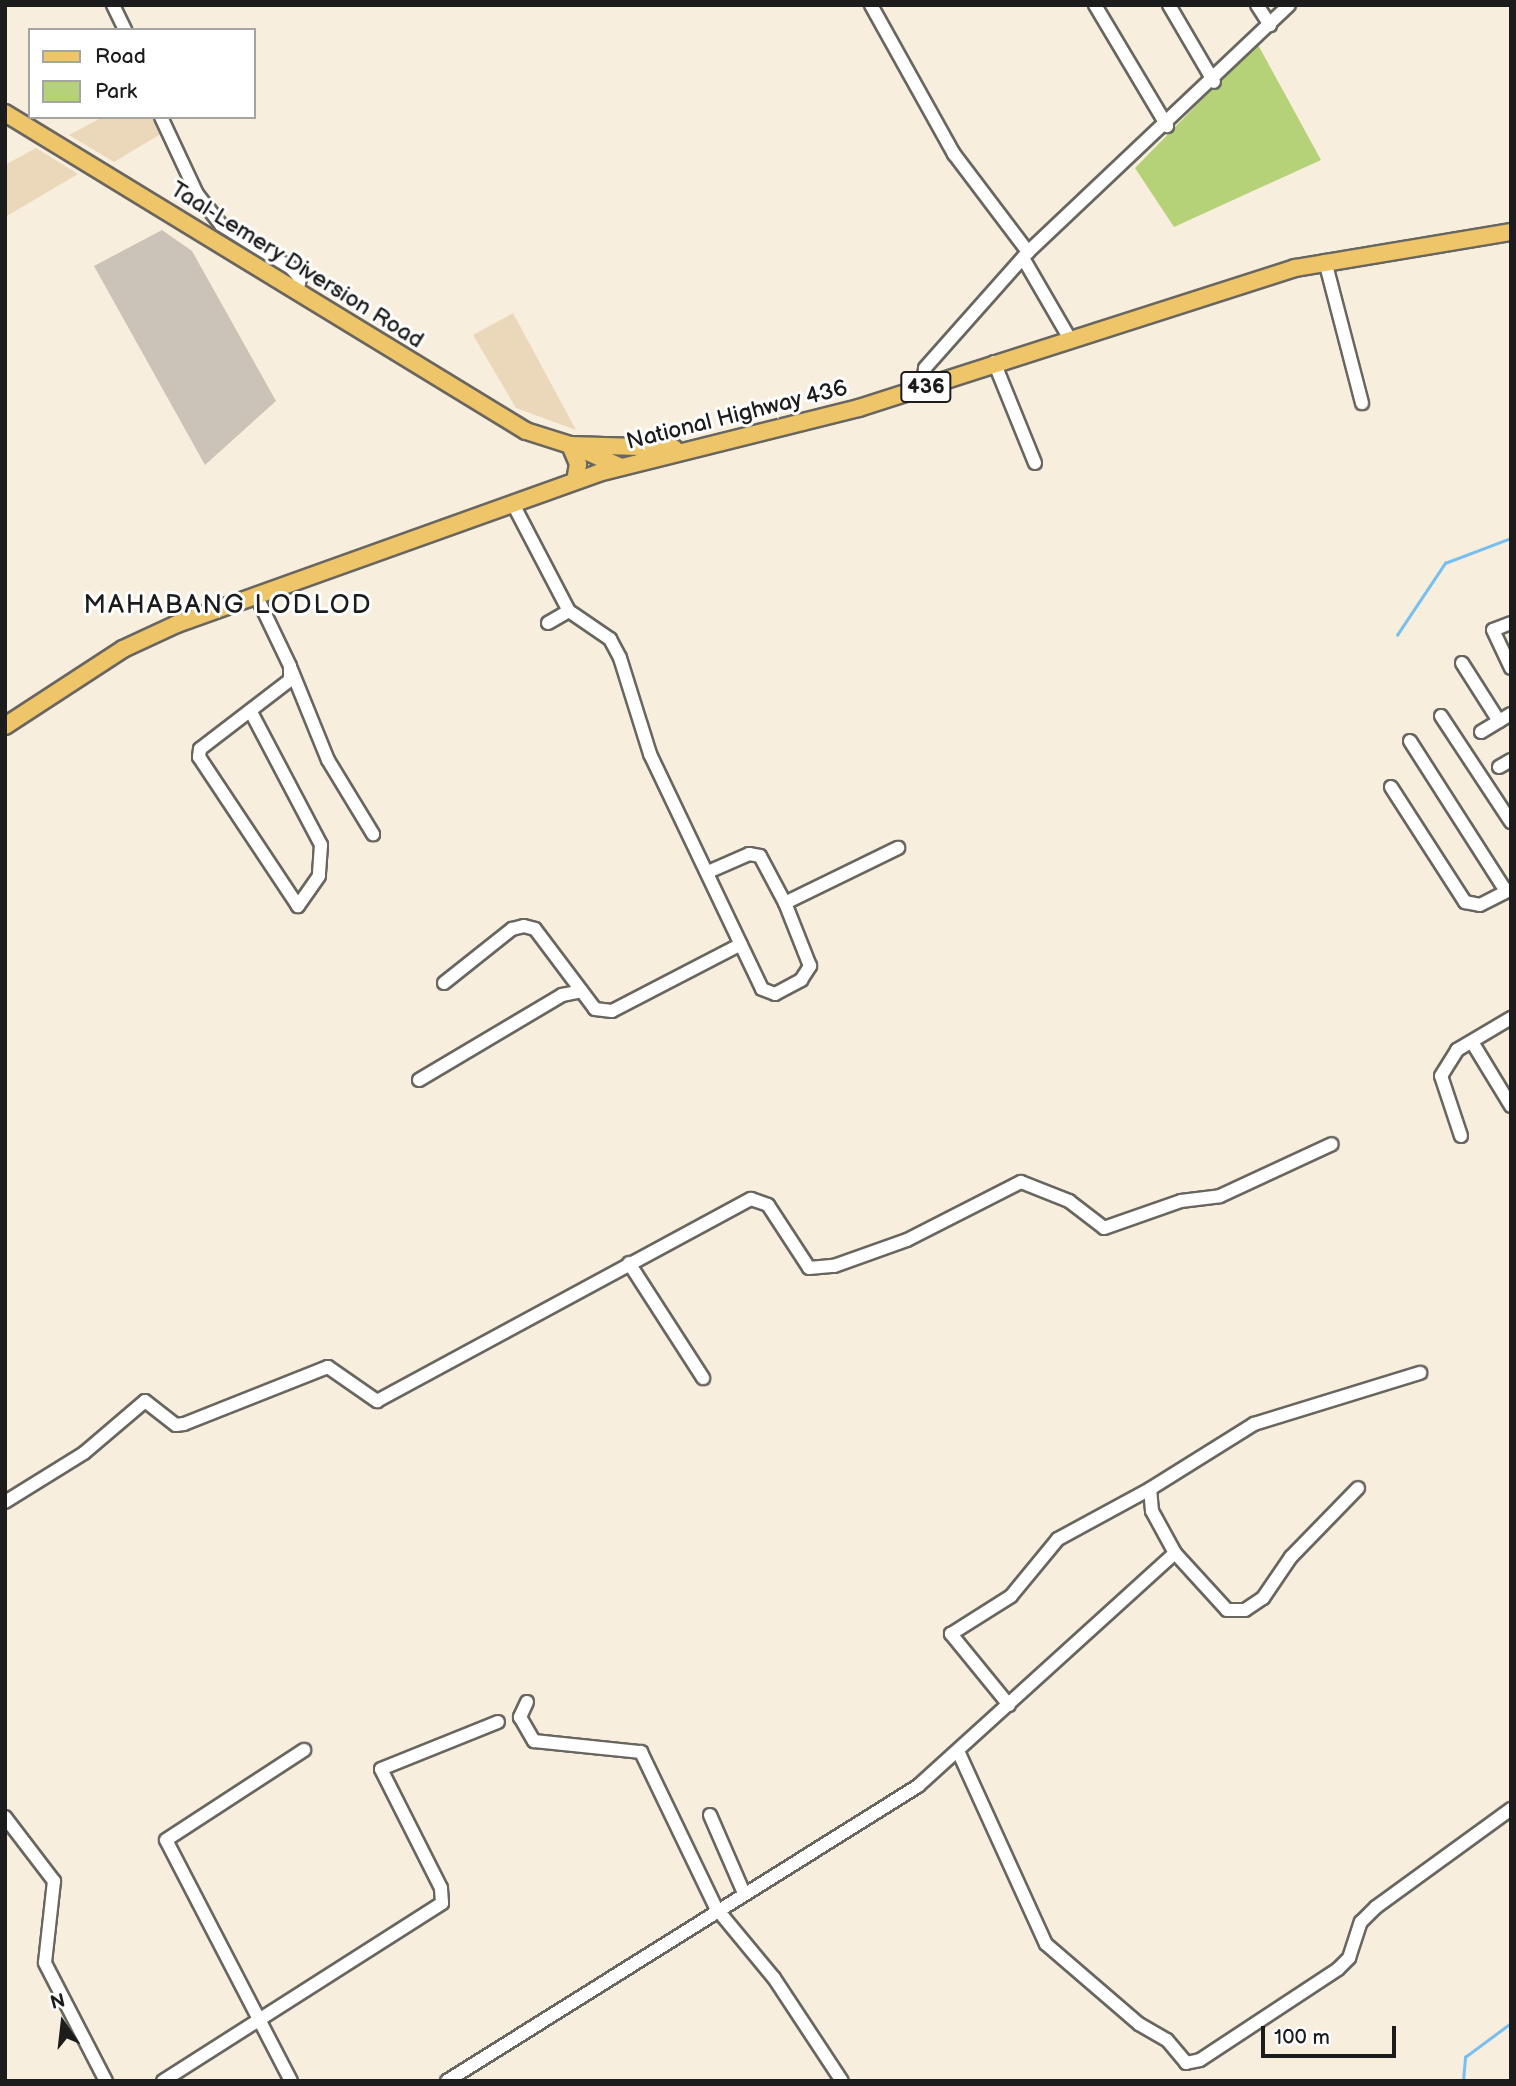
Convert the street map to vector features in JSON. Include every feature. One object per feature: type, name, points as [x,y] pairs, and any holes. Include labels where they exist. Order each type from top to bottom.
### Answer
[{"type":"main road","name":"Taal-Lemery Diversion Road","points":[[5,113],[467,399],[526,431],[570,445],[621,467]]},
{"type":"main road","name":"National Highway 436","points":[[5,726],[123,649],[256,594],[575,481],[922,388],[994,362],[1325,261],[1511,232]]},
{"type":"main road","name":"Taal-Lemery Diversion Road","points":[[570,445],[695,448]]},
{"type":"main road","points":[[570,445],[578,464],[575,481]]},
{"type":"street","points":[[113,5],[124,28]]},
{"type":"street","points":[[871,5],[954,153],[1025,255],[1070,339]]},
{"type":"street","points":[[1095,5],[1167,126]]},
{"type":"street","points":[[1169,5],[1214,82]]},
{"type":"street","points":[[1257,5],[1270,25]]},
{"type":"street","points":[[922,388],[925,368],[1025,255],[1214,82],[1289,5]]},
{"type":"street","points":[[162,119],[197,194],[221,225],[291,268],[300,278],[297,293]]},
{"type":"street","points":[[1325,261],[1362,403]]},
{"type":"street","points":[[994,362],[1035,463]]},
{"type":"street","points":[[513,504],[569,611],[610,639],[650,754],[762,989],[775,994],[801,980],[810,966],[785,903],[760,856],[749,854],[708,872]]},
{"type":"street","points":[[256,594],[290,666],[328,760],[373,834]]},
{"type":"street","points":[[548,623],[569,611]]},
{"type":"street","points":[[1511,623],[1493,630],[1511,667]]},
{"type":"street","points":[[1462,663],[1499,721]]},
{"type":"street","points":[[251,712],[321,845],[318,876],[298,906],[199,757],[200,749],[251,712],[286,687],[290,666]]},
{"type":"street","points":[[1481,732],[1511,714]]},
{"type":"street","points":[[1441,716],[1511,822]]},
{"type":"street","points":[[1391,787],[1465,902],[1480,905],[1508,890],[1410,741]]},
{"type":"street","points":[[785,903],[898,848]]},
{"type":"street","points":[[444,983],[512,929],[524,926],[535,929],[595,1009],[612,1011],[741,944]]},
{"type":"street","points":[[419,1080],[562,995],[582,991]]},
{"type":"street","points":[[1461,1136],[1441,1076],[1457,1050],[1509,1024]]},
{"type":"street","points":[[1472,1042],[1511,1106]]},
{"type":"street","points":[[5,1502],[83,1453],[136,1404],[156,1405],[176,1425],[184,1424],[328,1367],[377,1401],[751,1199],[768,1205],[809,1268],[886,1249],[1021,1182],[1069,1201],[1104,1228],[1121,1225],[1181,1201],[1220,1196],[1332,1144]]},
{"type":"street","points":[[629,1263],[702,1378]]},
{"type":"street","points":[[1009,1705],[951,1634],[1011,1596],[1058,1539],[1150,1489],[1254,1424],[1420,1373]]},
{"type":"street","points":[[1150,1489],[1152,1511],[1175,1553],[1227,1610],[1245,1610],[1358,1488]]},
{"type":"street","points":[[447,2081],[743,1891],[918,1786],[1175,1553]]},
{"type":"street","points":[[527,1702],[520,1717],[534,1741],[641,1752],[716,1909],[774,1978],[842,2081]]},
{"type":"street","points":[[163,2081],[442,1903],[441,1888],[381,1769],[498,1722]]},
{"type":"street","points":[[290,2081],[166,1840],[304,1751]]},
{"type":"street","points":[[958,1751],[1046,1944],[1139,2024],[1167,2039],[1186,2063],[1200,2060],[1338,1969],[1349,1958],[1361,1922],[1376,1907],[1511,1809]]},
{"type":"street","points":[[710,1815],[743,1891]]},
{"type":"street","points":[[5,1817],[54,1881],[45,1963],[106,2081]]},
{"type":"shaded area","points":[[99,119],[157,119],[164,132],[114,162],[69,135]]},
{"type":"shaded area","points":[[36,148],[78,174],[5,217],[5,165]]},
{"type":"shaded area","points":[[162,230],[192,251],[276,401],[205,465],[94,266]]},
{"type":"shaded area","points":[[513,313],[576,430],[516,408],[473,335]]},
{"type":"green space","points":[[1257,43],[1321,160],[1174,227],[1135,168]]},
{"type":"waterway","points":[[1397,635],[1445,563],[1511,538]]},
{"type":"waterway","points":[[1463,2081],[1465,2057],[1511,2023]]},
{"type":"district","name":"MAHABANG LODLOD","points":[[228,606]]}]
